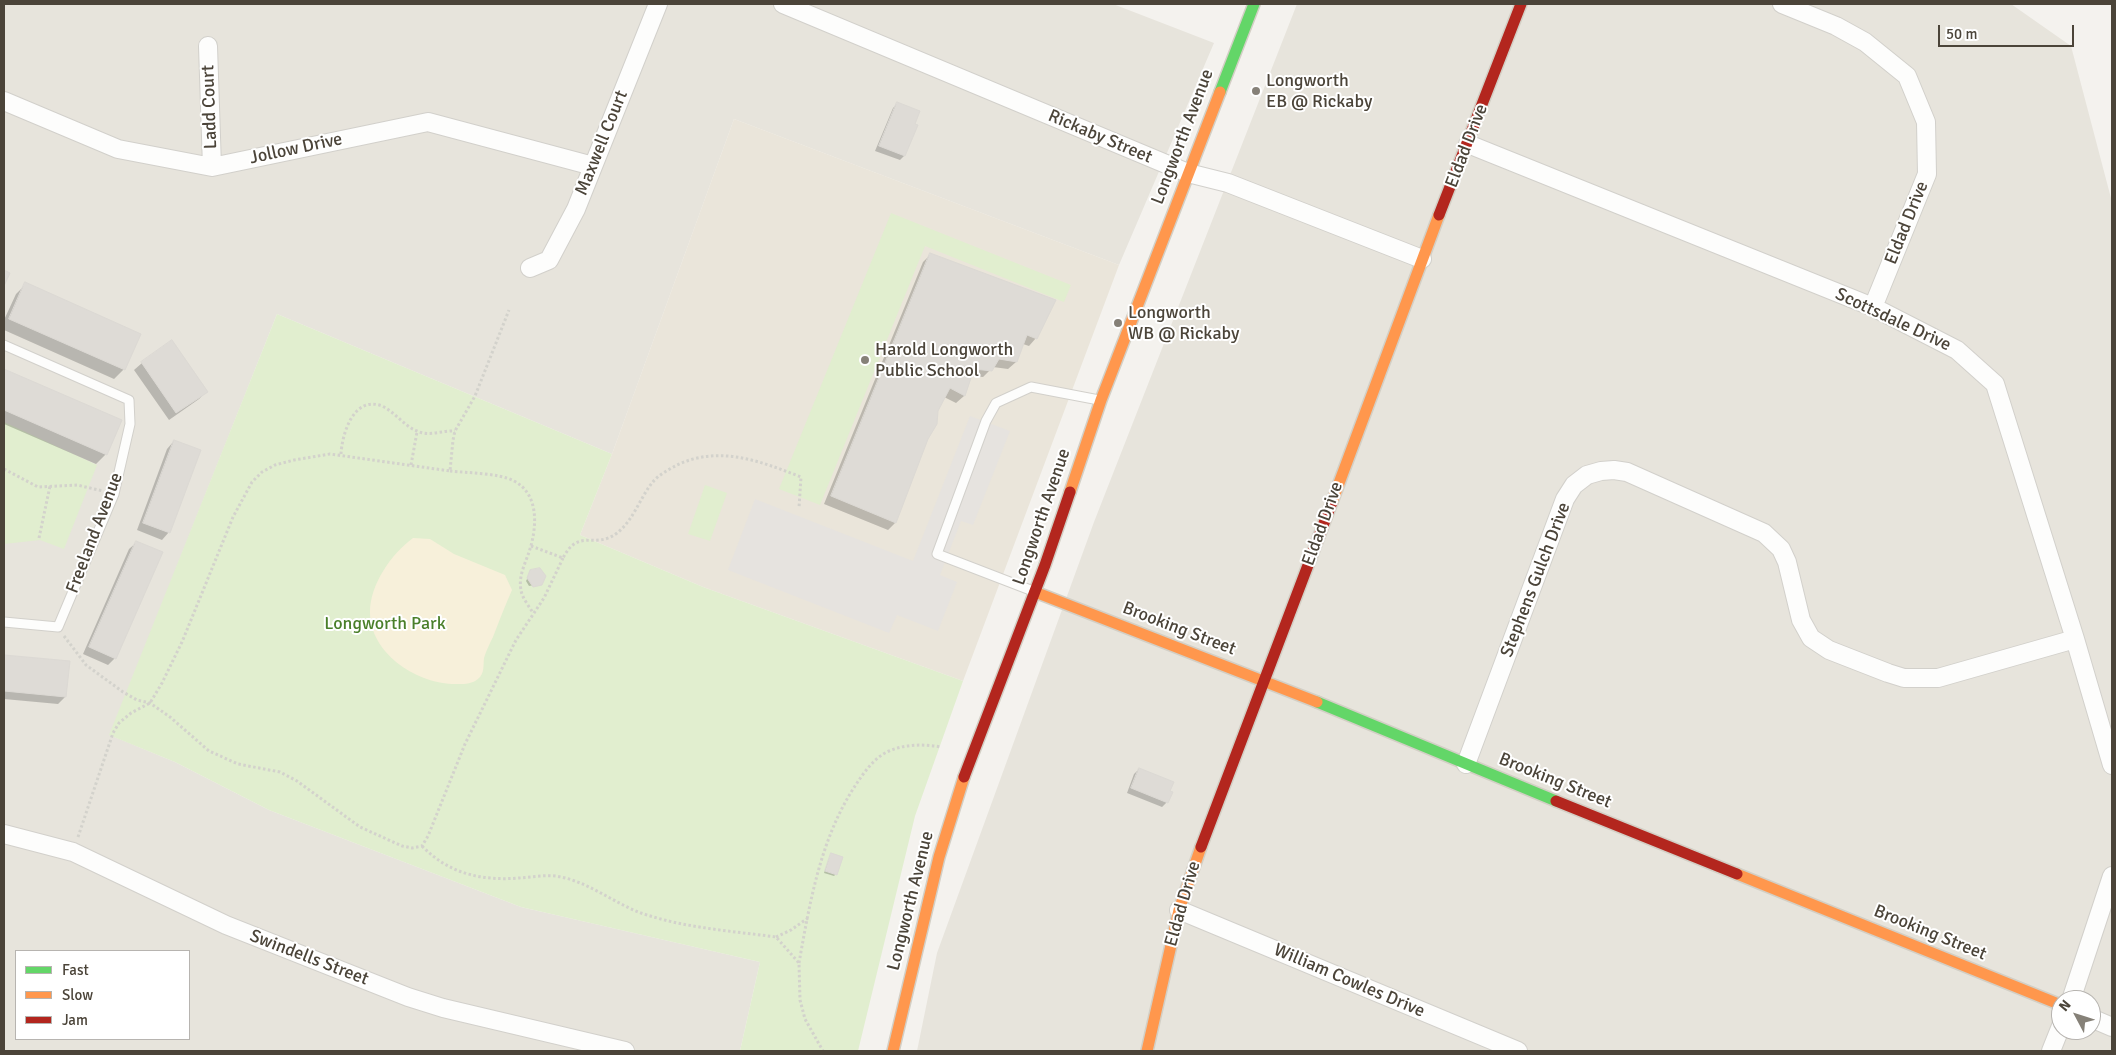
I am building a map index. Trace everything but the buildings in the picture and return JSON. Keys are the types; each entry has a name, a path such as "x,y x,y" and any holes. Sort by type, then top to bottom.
{"street":[{"name":"Maxwell Court","path":"530,268 549,260 576,209 658,4"},
{"name":"Rickaby Street","path":"783,4 1188,173 1228,183 1422,259"},
{"name":"Longworth Avenue","path":"892,1051 920,930 944,839 971,756 1035,592 1101,400 1254,4"},
{"name":"Eldad Drive","path":"1147,1051 1179,910 1195,862 1422,259 1521,4"},
{"name":"Eldad Drive","path":"1782,4 1836,26 1865,42 1907,76 1926,122 1927,174 1873,307"},
{"name":"Ladd Court","path":"208,46 212,167"},
{"name":"Jollow Drive","path":"4,101 118,150 212,167 428,122 593,166"},
{"name":"Scottsdale Drive","path":"1468,144 1873,307 1957,350 1995,384 2076,639 2112,765"},
{"name":"Stephens Gulch Drive","path":"1466,764 1565,499 1574,485 1580,480 1587,475 1601,471 1627,472 1764,533 1781,549 1787,562 1801,620 1811,638 1829,650 1888,673 1904,678 1938,678 2076,639"},
{"name":"Brooking Street","path":"1035,592 1265,680 1466,764 2051,1001"},
{"name":"Swindells Street","path":"4,834 73,852 226,925 408,997 443,1008 625,1051"},
{"path":"2074,990 2112,876"},
{"name":"William Cowles Drive","path":"1179,910 1518,1051"}],"lane":[{"name":"Freeland Avenue","path":"4,346 129,400 130,424 114,494 58,627"},
{"path":"1035,592 938,554 986,421 996,402 1031,388 1101,400"},
{"path":"4,622 58,627"}],"path":[{"path":"450,471 452,440 455,431 474,396 509,310"},
{"path":"341,454 343,435 347,425 358,411 365,407 380,406 417,432 455,431"},
{"path":"412,465 417,432"},
{"path":"73,852 113,733 119,723 131,713 150,703 182,642 233,517 252,482 262,472 275,465 294,460 341,454 505,478 523,487 530,495 534,506 531,546 520,578 521,591 533,613"},
{"path":"58,627 86,665 130,696 150,703 170,717 209,751 226,760 280,772 297,781 360,827 402,846 412,848 422,846 428,836 465,744 516,640 544,598 562,558 575,542 608,539 618,532 652,482 666,471 684,462 708,455 728,455 760,462 801,477 799,508"},
{"path":"4,469 38,487 77,485 114,494"},
{"path":"39,538 50,486"},
{"path":"531,546 562,558"},
{"path":"823,1051 805,1019 800,1000 799,964 825,844 840,809 862,774 876,760 888,751 916,745 941,747"},
{"path":"422,846 449,868 483,878 497,880 561,877 589,888 625,907 660,919 701,927 776,937 791,930 809,917"},
{"path":"776,937 799,964"}],"shaded area":[{"path":"4,4 1113,4 1214,43 1119,265 734,119 612,454 277,314 110,735 175,762 269,810 521,907 760,962 740,1051 4,1051"},
{"path":"1297,4 2011,4 2071,46 2112,202 2112,1051 917,1051 937,953 1094,522"},
{"name":"Harold Longworth Public School","path":"734,119 1119,265 963,681 703,587 580,535 612,454"},
{"path":"970,416 1010,431 973,525 961,521 940,575 957,582 938,631 897,615 889,633 728,570 755,499 913,561"}],"green space":[{"path":"891,213 1071,285 1064,302 925,246 820,505 779,489"},
{"name":"Longworth Park","path":"277,314 612,454 580,535 703,587 963,681 915,816 858,1051 740,1051 760,962 521,907 269,810 175,762 109,735"},
{"path":"4,422 97,465 64,549 40,540 4,544"},
{"path":"705,485 727,493 710,541 688,534"}],"sand":[{"path":"413,538 430,539 454,554 505,575 512,590 485,655 482,674 472,682 452,684 438,682 410,671 397,663 386,652 372,627 371,602 378,581 390,561"}],"traffic: fast":[{"path":"1220,92 1254,4"},
{"path":"1317,702 1556,801"}],"traffic: slow":[{"path":"1070,492 1101,400 1220,92"},
{"path":"1332,502 1439,215"},
{"path":"1035,592 1317,702"},
{"path":"893,1051 939,857 964,777"},
{"path":"1147,1051 1179,910 1201,847"},
{"path":"1737,874 2051,1001"}],"traffic: jam":[{"path":"1439,215 1521,4"},
{"path":"964,777 1045,565 1070,492"},
{"path":"1201,847 1332,502"},
{"path":"1556,801 1737,874"}],"place":[{"name":"Longworth EB @ Rickaby","path":"1256,91"},
{"name":"Longworth WB @ Rickaby","path":"1118,323"},
{"name":"Harold Longworth Public School","path":"865,360"}]}
